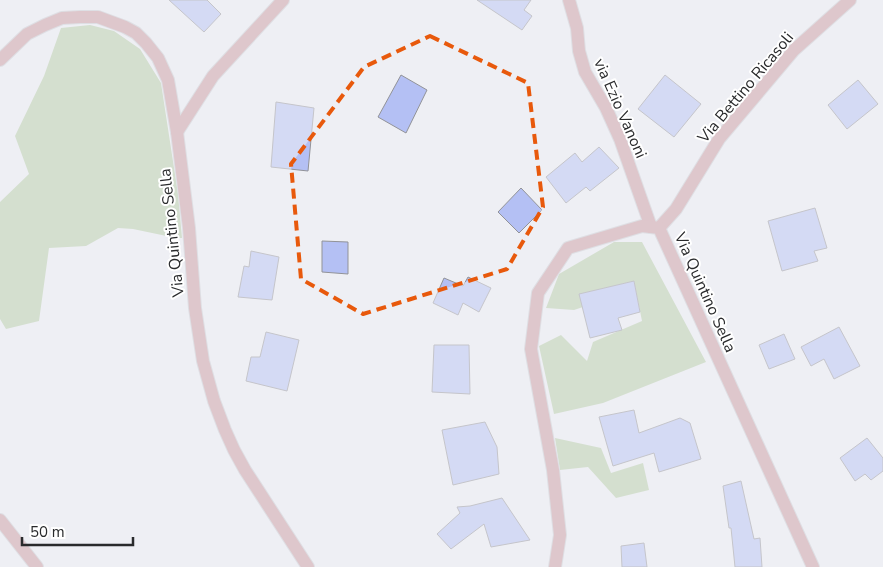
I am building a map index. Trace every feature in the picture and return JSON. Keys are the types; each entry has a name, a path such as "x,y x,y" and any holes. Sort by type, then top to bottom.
{"street":[{"path":"177,132 212,76 283,0"},
{"name":"via Ezio Vanoni","path":"569,0 577,28 579,51 585,72 606,108 655,228"},
{"name":"Via Bettino Ricasoli","path":"655,228 676,209 719,139 794,50 850,0"},
{"name":"Via Quintino Sella","path":"0,60 27,34 62,18 80,17 98,18 136,33 158,58 168,80 177,132 189,228 195,308 202,361 225,430 244,470 308,567"},
{"name":"Via Quintino Sella","path":"555,567 560,535 553,470 531,349 538,293 568,248 642,226 655,228 813,567"},
{"path":"0,520 37,567"}],"highlighted area":[{"path":"430,36 528,83 543,207 507,269 363,314 301,279 291,164 364,67"}],"green space":[{"path":"90,25 114,31 140,49 161,83 178,194 182,238 118,228 86,246 49,248 39,321 6,329 0,319 0,202 29,174 15,136 44,76 61,28"},
{"path":"614,242 642,242 706,362 603,403 554,414 539,346 561,335 587,361 593,342 642,321 634,281 580,294 583,307 574,310 546,308 559,274"},
{"path":"555,438 601,448 611,473 643,463 649,490 616,498 588,467 560,470"}],"building":[{"path":"169,0 207,0 221,14 204,32"},
{"path":"477,0 531,0 524,10 532,16 522,30"},
{"path":"401,75 427,90 406,133 378,117"},
{"path":"665,75 701,104 674,137 638,109"},
{"path":"858,80 878,104 847,129 828,105"},
{"path":"276,102 314,108 308,171 271,167"},
{"path":"599,147 619,168 590,191 586,187 566,203 546,177 575,153 582,162"},
{"path":"521,188 542,210 519,233 498,212"},
{"path":"815,208 827,248 814,251 818,261 782,271 768,221"},
{"path":"322,241 348,242 348,274 322,272"},
{"path":"251,251 279,257 272,300 238,297 244,266 249,267"},
{"path":"468,277 491,288 479,312 463,303 458,315 433,303 444,278 463,286"},
{"path":"634,281 640,312 618,318 622,330 590,338 579,294"},
{"path":"839,327 860,366 834,379 824,359 811,366 801,347"},
{"path":"266,332 299,340 287,391 246,381 251,357 260,357"},
{"path":"784,334 795,359 769,369 759,345"},
{"path":"434,345 469,345 470,394 432,392"},
{"path":"634,410 639,433 680,418 690,423 701,459 659,472 654,453 613,466 599,417"},
{"path":"485,422 497,447 499,474 453,485 442,430"},
{"path":"867,438 883,458 883,471 871,480 865,474 855,481 840,458"},
{"path":"741,481 754,539 760,538 762,567 735,567 731,528 729,528 723,486"},
{"path":"502,498 530,540 491,547 484,524 451,549 437,534 460,513 457,507 470,506"},
{"path":"644,543 647,567 622,567 621,546"}]}
